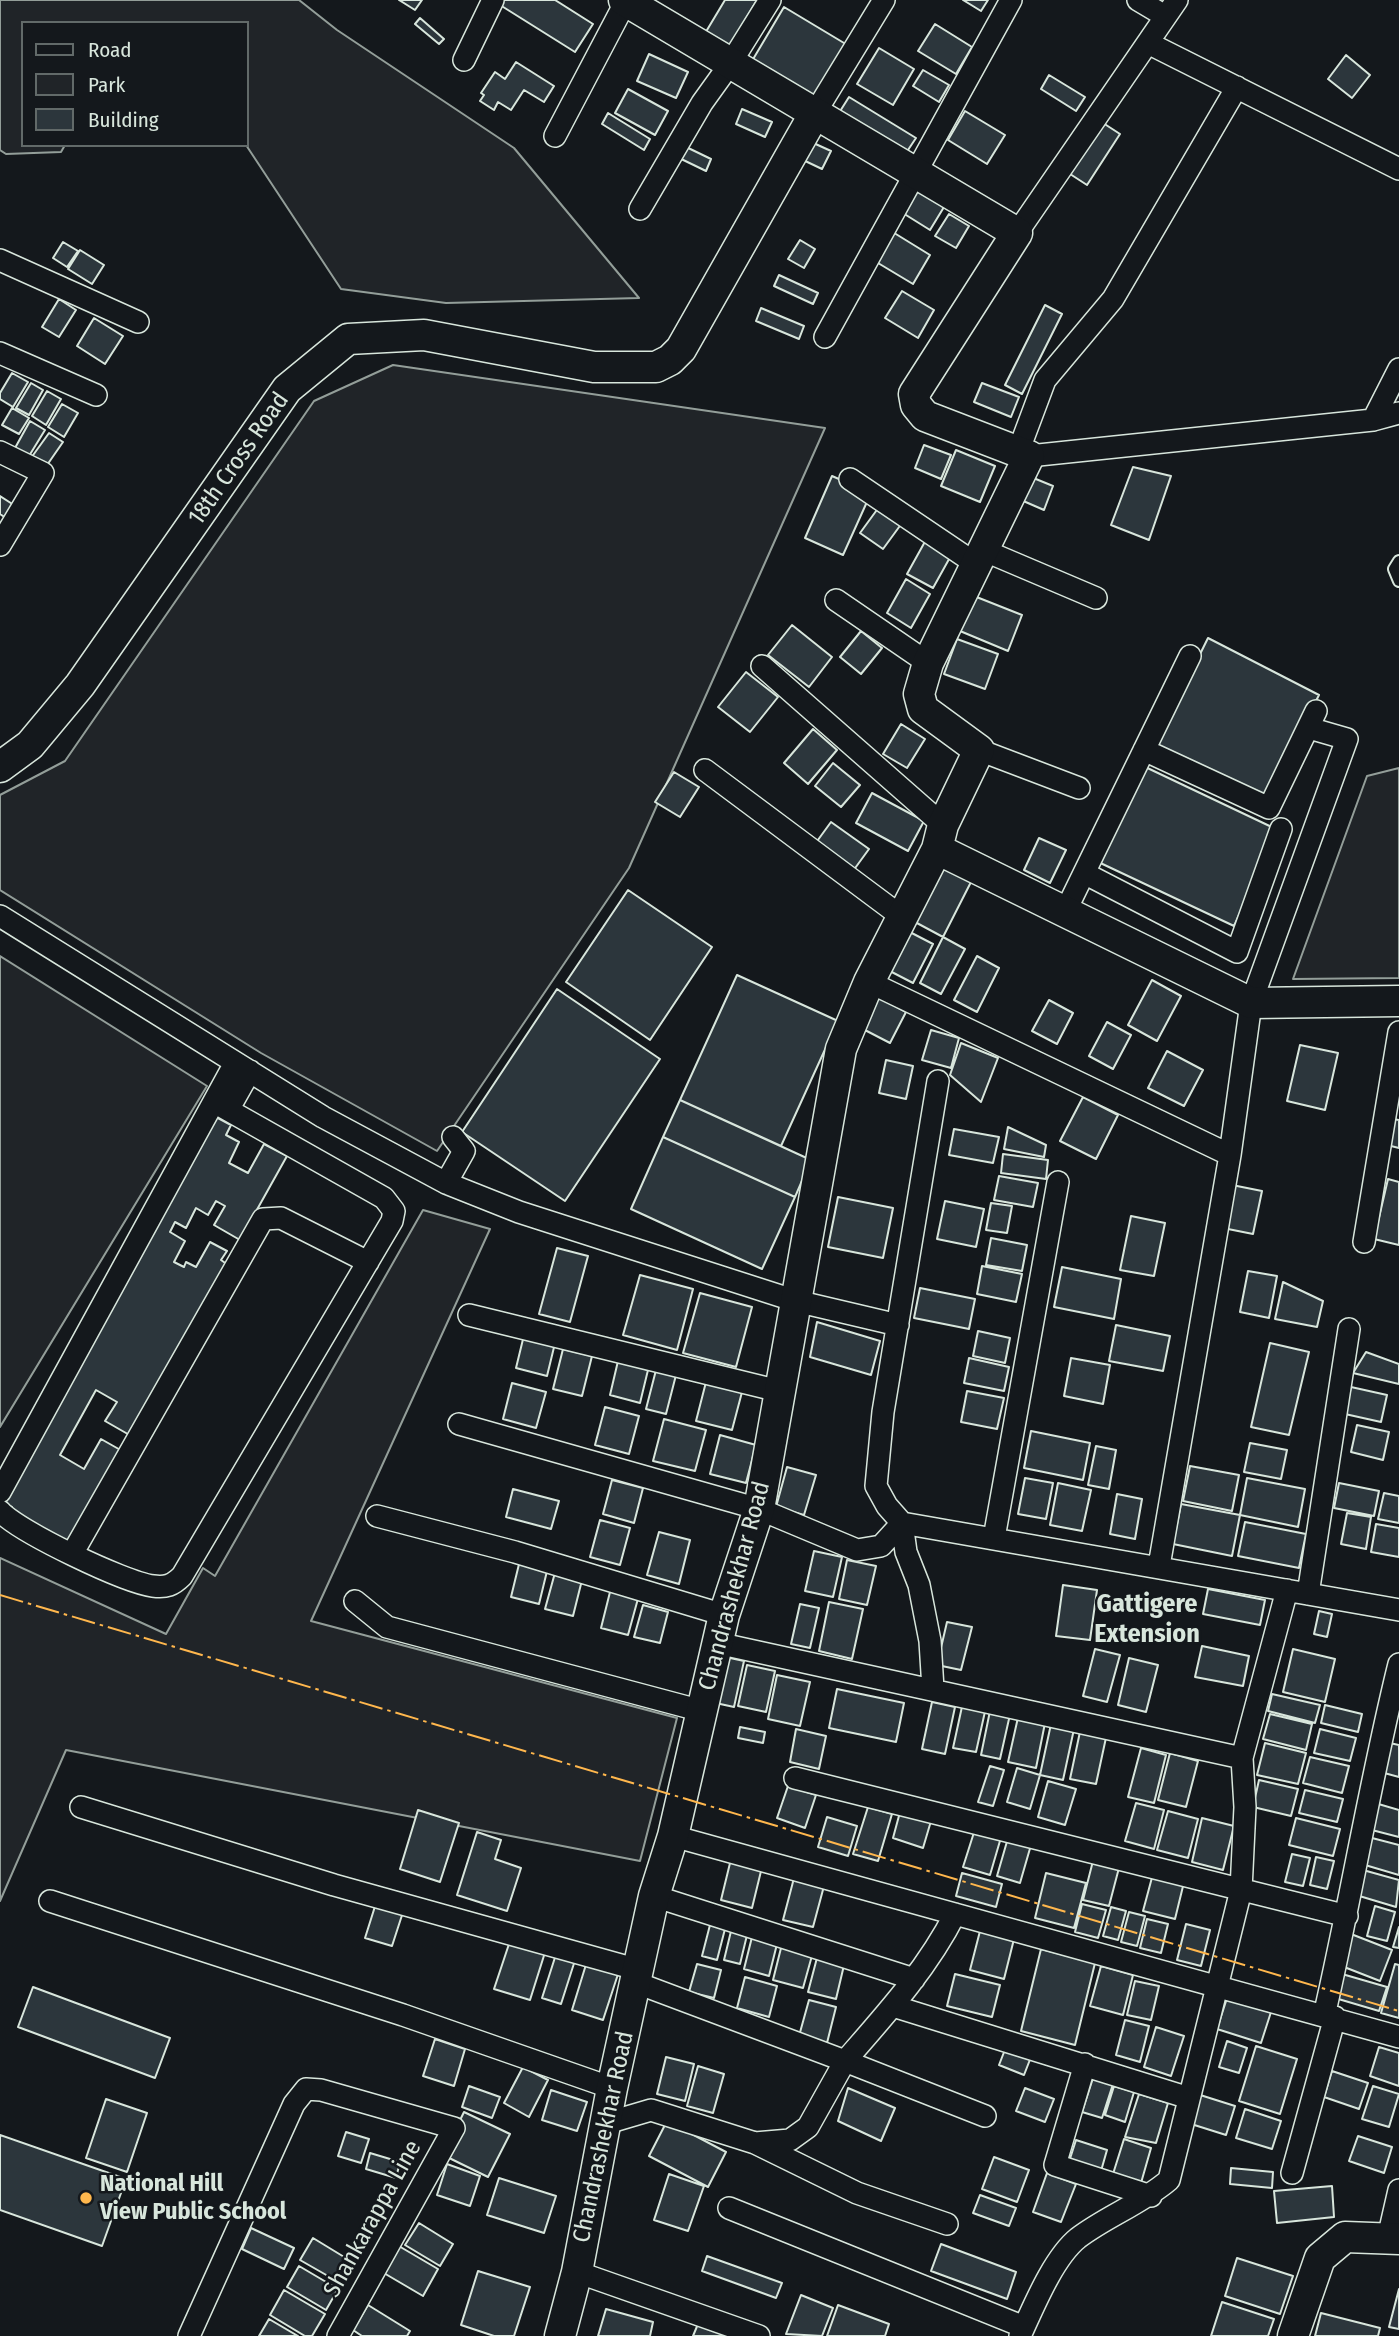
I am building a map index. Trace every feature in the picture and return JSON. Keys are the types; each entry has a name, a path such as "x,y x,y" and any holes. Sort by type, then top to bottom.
{"street":[{"path":"464,61 493,0"},
{"path":"640,209 679,139 730,65 770,0"},
{"path":"815,113 884,0"},
{"path":"825,337 1011,0"},
{"path":"1138,0 1171,8 1017,233 914,394 916,405 925,416 1024,454 1373,420 1399,414"},
{"path":"555,136 625,1 1017,233"},
{"path":"1147,43 1399,169"},
{"path":"1079,788 979,750 923,709 919,694 928,663 979,557 1024,454 1045,380 1113,299 1237,87"},
{"name":"18th Cross Road","path":"0,766 30,745 80,685 287,389 348,339 424,335 594,367 656,367 670,360 681,349 815,113"},
{"path":"0,260 138,322"},
{"path":"0,353 96,396"},
{"path":"1373,420 1399,369"},
{"path":"0,453 43,473 1,541"},
{"path":"850,479 979,557 1096,598"},
{"path":"836,600 928,663"},
{"path":"1065,912 1190,656"},
{"path":"762,666 940,837 1065,912 1251,1003 1399,1001"},
{"path":"1144,750 1269,808 1312,719 1347,739 1251,1003 1230,1155 1159,1566"},
{"name":"Chandrashekhar Road","path":"560,2336 577,2272 612,2088 654,1896 673,1836 721,1629 759,1509 796,1301 836,1046 902,917 979,750"},
{"path":"705,770 902,917"},
{"path":"1084,873 1233,952 1241,944 1281,829"},
{"path":"1267,870 1296,880"},
{"path":"0,916 323,1117 446,1184 523,1205 796,1301 898,1325"},
{"path":"1178,967 1193,931"},
{"path":"1241,944 1268,954"},
{"path":"869,982 1230,1155"},
{"path":"1364,1242 1399,1031"},
{"path":"0,1492 242,1067"},
{"path":"933,1689 930,1641 919,1585 906,1552 902,1523 887,1506 876,1486 883,1412 938,1081"},
{"path":"0,1511 72,1554 154,1587 172,1586 182,1576 392,1221 391,1205 221,1106"},
{"path":"446,1184 464,1151 453,1137"},
{"path":"994,1538 1058,1182"},
{"path":"72,1554 263,1219 281,1218 368,1262"},
{"path":"469,1315 779,1391"},
{"path":"729,2208 1022,2331 1046,2282 1075,2241 1103,2221 1151,2196 1169,2180 1241,1889 1245,1807 1242,1758 1297,1592 1349,1329"},
{"path":"459,1424 759,1509 857,1550 881,1546 902,1523"},
{"path":"377,1516 515,1552 721,1629 933,1689 1242,1758"},
{"path":"902,1523 1399,1610"},
{"path":"355,1601 387,1627 702,1711"},
{"path":"1292,2173 1329,2016 1374,1763 1399,1664"},
{"path":"795,1778 1348,1916"},
{"path":"81,1807 638,1977 985,2116"},
{"path":"673,1836 1399,2037"},
{"path":"654,1896 914,1979"},
{"path":"50,1901 390,2011 612,2088"},
{"path":"755,2143 790,2140 808,2127 845,2061 914,1979 943,1938 955,1914"},
{"path":"893,2006 1189,2098"},
{"path":"1084,2064 1055,2165 1151,2196"},
{"name":"Shankarappa Line","path":"189,2336 295,2104 306,2089 321,2090 454,2128 338,2336"},
{"path":"607,2123 651,2110 755,2143 857,2193 947,2224"},
{"path":"1293,2336 1320,2258 1345,2237 1393,2238 1399,2190"},
{"path":"577,2272 759,2336"}],"lane":[{"path":"1399,561 1394,569 1399,581"}],"green space":[{"path":"0,0 299,0 337,30 514,148 639,298 446,303 341,289 247,147 248,21 21,21 21,147 64,147 61,152 6,154 0,150"},
{"path":"393,365 825,428 629,868 437,1151 261,1053 0,890 0,795 65,761 314,401"},
{"path":"1399,768 1399,978 1293,979 1367,776"},
{"path":"0,956 207,1086 0,1427"},
{"path":"423,1210 490,1229 311,1621 677,1718 640,1861 66,1750 0,1901 0,1558 166,1634 203,1568 215,1576"}],"building":[{"path":"399,0 422,0 415,10"},
{"path":"503,0 555,0 593,24 575,52 500,5"},
{"path":"725,0 757,0 728,49 704,35"},
{"path":"963,0 988,0 981,11"},
{"path":"784,7 849,46 814,105 749,66"},
{"path":"420,18 444,39 439,44 415,24"},
{"path":"935,24 972,47 956,74 918,51"},
{"path":"879,48 914,69 893,105 857,84"},
{"path":"649,54 688,72 676,98 637,81"},
{"path":"1346,55 1370,75 1352,98 1328,79"},
{"path":"516,62 554,86 544,102 524,90 511,110 498,102 494,110 480,101 484,95 481,93 495,72 505,79"},
{"path":"923,70 949,85 939,102 913,86"},
{"path":"1049,75 1085,97 1076,111 1041,89"},
{"path":"628,89 668,111 655,135 615,113"},
{"path":"849,97 916,138 904,156 837,116"},
{"path":"742,109 772,122 765,137 736,124"},
{"path":"965,111 1005,135 987,164 948,140"},
{"path":"608,113 650,139 644,150 602,124"},
{"path":"1100,121 1120,134 1087,185 1067,172"},
{"path":"809,141 831,151 822,169 801,159"},
{"path":"680,144 711,159 706,171 675,156"},
{"path":"912,187 944,207 930,230 898,210"},
{"path":"949,214 969,226 956,248 935,236"},
{"path":"891,231 930,255 913,284 873,260"},
{"path":"800,240 815,249 804,268 788,259"},
{"path":"63,242 78,251 67,267 53,258"},
{"path":"80,250 104,265 92,284 68,269"},
{"path":"779,275 818,293 813,304 774,286"},
{"path":"902,291 934,310 918,338 885,318"},
{"path":"59,299 76,310 59,337 42,327"},
{"path":"1045,305 1062,314 1022,394 1005,385"},
{"path":"761,308 804,326 799,339 756,321"},
{"path":"94,318 123,336 105,364 77,346"},
{"path":"12,373 28,382 13,407 0,399 0,393"},
{"path":"31,383 43,390 29,415 16,408"},
{"path":"982,383 1019,397 1011,417 974,402"},
{"path":"47,391 61,399 46,425 32,416"},
{"path":"62,404 78,413 64,437 48,427"},
{"path":"12,408 29,418 19,434 2,425"},
{"path":"30,421 45,430 29,456 15,448"},
{"path":"49,433 63,442 45,468 31,458"},
{"path":"924,445 951,455 941,479 915,468"},
{"path":"956,450 995,466 980,502 941,486"},
{"path":"1133,467 1171,476 1149,540 1111,525"},
{"path":"832,476 871,493 843,555 805,538"},
{"path":"1031,477 1053,486 1044,510 1021,500"},
{"path":"0,496 17,507 9,520 0,514"},
{"path":"879,507 902,523 883,549 860,533"},
{"path":"927,538 953,552 933,588 907,574"},
{"path":"906,579 930,594 911,628 887,613"},
{"path":"974,596 1022,615 1008,651 960,631"},
{"path":"792,625 832,657 809,687 768,655"},
{"path":"861,631 882,648 861,674 840,657"},
{"path":"1208,638 1319,695 1265,802 1155,745"},
{"path":"957,639 998,654 985,689 944,674"},
{"path":"746,672 778,697 750,732 718,707"},
{"path":"901,724 925,739 907,768 883,754"},
{"path":"813,729 837,750 808,784 784,763"},
{"path":"833,763 860,785 841,807 815,786"},
{"path":"1139,764 1278,830 1234,926 1094,860"},
{"path":"674,772 699,787 680,817 655,802"},
{"path":"872,793 924,821 908,851 856,823"},
{"path":"831,822 869,849 853,871 815,844"},
{"path":"1039,838 1066,850 1050,883 1024,870"},
{"path":"944,868 971,882 943,937 915,922"},
{"path":"628,890 712,947 650,1040 566,982"},
{"path":"904,929 933,944 913,983 884,968"},
{"path":"943,937 965,949 941,994 920,983"},
{"path":"977,956 999,968 977,1012 954,1000"},
{"path":"737,975 838,1021 781,1146 680,1100"},
{"path":"1152,980 1181,996 1157,1041 1128,1025"},
{"path":"557,989 660,1059 565,1201 462,1132"},
{"path":"877,996 906,1012 890,1043 861,1028"},
{"path":"1049,1000 1073,1013 1057,1044 1032,1031"},
{"path":"1107,1022 1131,1035 1113,1069 1089,1056"},
{"path":"931,1030 959,1038 951,1068 922,1060"},
{"path":"961,1043 998,1058 981,1102 950,1075"},
{"path":"1300,1045 1338,1053 1325,1110 1287,1101"},
{"path":"1167,1051 1203,1070 1184,1106 1148,1088"},
{"path":"886,1060 913,1066 906,1099 879,1093"},
{"path":"1083,1097 1118,1115 1096,1159 1060,1141"},
{"path":"680,1100 811,1160 795,1197 663,1137"},
{"path":"216,1117 231,1125 226,1135 239,1142 229,1163 248,1173 264,1144 287,1156 240,1240 214,1225 225,1206 216,1201 208,1215 196,1208 186,1228 175,1222 170,1232 185,1241 174,1262 184,1267 186,1262 196,1267 210,1242 227,1251 221,1260 228,1265 133,1437 105,1421 117,1402 96,1390 60,1455 84,1469 101,1439 124,1452 71,1549 8,1515 12,1507 3,1502"},
{"path":"1393,1119 1399,1120 1399,1148 1387,1145"},
{"path":"1008,1127 1046,1145 1044,1157 1004,1149"},
{"path":"954,1129 999,1137 993,1163 949,1155"},
{"path":"663,1137 795,1197 762,1269 631,1209"},
{"path":"1003,1154 1048,1160 1046,1179 1001,1173"},
{"path":"999,1176 1038,1183 1033,1207 994,1200"},
{"path":"1388,1179 1399,1182 1399,1245 1374,1239"},
{"path":"1232,1185 1262,1191 1253,1234 1223,1228"},
{"path":"838,1197 893,1208 883,1258 828,1247"},
{"path":"945,1201 984,1209 976,1247 937,1239"},
{"path":"991,1203 1012,1206 1007,1233 986,1230"},
{"path":"1131,1216 1165,1223 1154,1276 1120,1270"},
{"path":"991,1238 1027,1245 1022,1271 986,1265"},
{"path":"557,1248 588,1256 570,1322 539,1314"},
{"path":"982,1266 1022,1274 1016,1302 977,1294"},
{"path":"1062,1267 1121,1279 1114,1319 1054,1307"},
{"path":"1248,1271 1277,1276 1269,1318 1240,1312"},
{"path":"640,1275 693,1289 677,1350 623,1335"},
{"path":"1283,1282 1323,1301 1317,1327 1275,1319"},
{"path":"920,1288 975,1299 969,1329 914,1318"},
{"path":"700,1293 752,1307 736,1367 683,1353"},
{"path":"817,1322 880,1341 871,1375 810,1357"},
{"path":"1116,1325 1170,1336 1163,1371 1109,1361"},
{"path":"525,1331 556,1339 547,1376 516,1368"},
{"path":"978,1331 1010,1338 1005,1363 973,1356"},
{"path":"1270,1343 1309,1352 1289,1435 1251,1427"},
{"path":"563,1349 592,1356 582,1396 553,1389"},
{"path":"1366,1352 1399,1364 1399,1384 1353,1373"},
{"path":"969,1358 1009,1367 1004,1391 964,1383"},
{"path":"1071,1358 1110,1365 1103,1404 1064,1396"},
{"path":"618,1361 648,1370 640,1403 610,1395"},
{"path":"656,1370 676,1375 666,1414 646,1409"},
{"path":"706,1382 742,1392 732,1430 696,1421"},
{"path":"512,1383 546,1392 536,1428 503,1419"},
{"path":"1351,1387 1387,1395 1381,1422 1345,1414"},
{"path":"967,1391 1004,1398 997,1429 961,1422"},
{"path":"605,1407 639,1416 629,1454 595,1445"},
{"path":"664,1419 706,1430 695,1471 653,1461"},
{"path":"1357,1425 1389,1432 1383,1460 1351,1452"},
{"path":"1031,1431 1090,1443 1083,1480 1024,1468"},
{"path":"720,1435 756,1445 746,1483 710,1474"},
{"path":"1250,1443 1287,1450 1281,1479 1244,1472"},
{"path":"1096,1446 1116,1450 1109,1489 1088,1485"},
{"path":"1190,1466 1239,1475 1232,1511 1183,1501"},
{"path":"787,1467 816,1475 804,1515 776,1507"},
{"path":"1025,1478 1053,1483 1046,1519 1018,1514"},
{"path":"1247,1478 1305,1489 1298,1527 1240,1515"},
{"path":"612,1480 643,1488 634,1523 603,1514"},
{"path":"1058,1483 1091,1490 1082,1531 1050,1525"},
{"path":"1339,1483 1379,1491 1374,1516 1334,1508"},
{"path":"513,1489 559,1501 551,1529 506,1517"},
{"path":"1384,1493 1399,1496 1399,1523 1378,1519"},
{"path":"1117,1494 1142,1499 1135,1539 1110,1534"},
{"path":"1181,1504 1240,1515 1232,1556 1173,1544"},
{"path":"1347,1513 1371,1517 1366,1549 1341,1544"},
{"path":"600,1520 630,1528 620,1565 590,1557"},
{"path":"1245,1522 1306,1534 1299,1568 1238,1556"},
{"path":"1376,1524 1399,1528 1399,1557 1371,1552"},
{"path":"659,1532 690,1540 679,1584 647,1575"},
{"path":"814,1551 842,1557 833,1597 805,1591"},
{"path":"520,1560 548,1567 539,1604 511,1597"},
{"path":"847,1560 876,1566 867,1605 839,1599"},
{"path":"556,1569 583,1576 573,1616 545,1609"},
{"path":"1063,1585 1097,1590 1090,1640 1056,1636"},
{"path":"611,1588 639,1595 628,1635 601,1628"},
{"path":"1208,1589 1265,1600 1260,1625 1203,1614"},
{"path":"829,1602 863,1609 852,1659 819,1651"},
{"path":"800,1604 819,1608 810,1648 791,1644"},
{"path":"643,1605 668,1612 660,1643 634,1637"},
{"path":"1319,1611 1332,1614 1327,1637 1314,1634"},
{"path":"947,1622 972,1627 961,1670 937,1665"},
{"path":"1202,1646 1249,1656 1243,1686 1195,1677"},
{"path":"1095,1649 1120,1655 1107,1702 1083,1696"},
{"path":"1293,1649 1335,1659 1325,1702 1283,1692"},
{"path":"721,1656 744,1661 734,1707 711,1702"},
{"path":"1129,1658 1158,1665 1146,1712 1118,1705"},
{"path":"747,1665 775,1671 766,1712 738,1706"},
{"path":"777,1675 810,1682 800,1726 768,1719"},
{"path":"837,1689 904,1703 896,1742 829,1728"},
{"path":"1272,1694 1320,1705 1315,1723 1268,1711"},
{"path":"932,1702 955,1707 945,1754 922,1749"},
{"path":"963,1702 986,1707 976,1752 953,1748"},
{"path":"1325,1705 1362,1714 1358,1732 1321,1723"},
{"path":"991,1706 1011,1710 1000,1759 981,1755"},
{"path":"1019,1713 1046,1718 1036,1768 1008,1762"},
{"path":"1270,1714 1312,1724 1306,1750 1263,1739"},
{"path":"1051,1724 1074,1729 1063,1780 1040,1775"},
{"path":"740,1727 765,1732 763,1743 738,1738"},
{"path":"1081,1727 1107,1733 1096,1784 1070,1779"},
{"path":"796,1729 826,1736 819,1769 790,1762"},
{"path":"1320,1729 1356,1738 1350,1761 1314,1753"},
{"path":"1385,1742 1399,1745 1399,1777 1377,1771"},
{"path":"1265,1743 1306,1753 1298,1784 1257,1775"},
{"path":"1141,1748 1166,1755 1154,1803 1128,1797"},
{"path":"1170,1753 1198,1761 1186,1807 1158,1800"},
{"path":"1310,1757 1349,1766 1342,1793 1303,1783"},
{"path":"990,1766 1004,1770 993,1806 978,1802"},
{"path":"1017,1768 1040,1775 1030,1809 1007,1802"},
{"path":"1259,1780 1298,1789 1291,1816 1253,1807"},
{"path":"1048,1781 1076,1789 1065,1825 1038,1817"},
{"path":"788,1786 816,1795 805,1828 777,1818"},
{"path":"1305,1790 1343,1799 1337,1822 1299,1813"},
{"path":"1136,1803 1164,1810 1154,1849 1125,1841"},
{"path":"1375,1803 1399,1810 1399,1837 1368,1829"},
{"path":"868,1807 892,1814 878,1861 853,1854"},
{"path":"418,1810 459,1823 440,1882 400,1869"},
{"path":"1168,1811 1198,1819 1188,1858 1157,1850"},
{"path":"900,1812 931,1821 923,1848 893,1838"},
{"path":"827,1817 857,1826 848,1856 818,1847"},
{"path":"1202,1818 1234,1826 1223,1870 1192,1862"},
{"path":"1296,1818 1340,1829 1333,1856 1289,1845"},
{"path":"976,1826 1002,1834 990,1875 963,1867"},
{"path":"477,1832 501,1840 495,1859 521,1868 507,1911 457,1895"},
{"path":"1008,1838 1031,1845 1020,1883 997,1876"},
{"path":"1372,1838 1399,1845 1399,1875 1365,1865"},
{"path":"1292,1854 1310,1858 1303,1886 1285,1882"},
{"path":"1094,1857 1120,1864 1109,1906 1083,1900"},
{"path":"1316,1857 1334,1861 1327,1889 1310,1885"},
{"path":"731,1859 762,1867 752,1908 721,1900"},
{"path":"1154,1870 1185,1878 1175,1919 1143,1911"},
{"path":"1363,1870 1399,1880 1396,1907 1356,1895"},
{"path":"962,1873 1002,1884 996,1907 956,1896"},
{"path":"1046,1873 1086,1883 1074,1928 1035,1918"},
{"path":"794,1878 824,1886 813,1927 783,1920"},
{"path":"377,1900 404,1909 392,1946 365,1938"},
{"path":"1082,1904 1106,1910 1098,1938 1075,1932"},
{"path":"1375,1906 1395,1912 1387,1941 1367,1936"},
{"path":"1111,1907 1126,1911 1118,1940 1103,1936"},
{"path":"1129,1912 1145,1916 1137,1946 1121,1942"},
{"path":"1147,1919 1168,1924 1161,1953 1140,1948"},
{"path":"711,1921 726,1925 717,1960 702,1956"},
{"path":"1186,1924 1210,1930 1201,1966 1177,1960"},
{"path":"732,1927 748,1931 740,1964 724,1960"},
{"path":"1399,1927 1399,1948 1393,1947"},
{"path":"980,1931 1014,1939 1004,1979 970,1970"},
{"path":"1351,1934 1392,1950 1380,1981 1339,1965"},
{"path":"512,1935 547,1946 530,2000 494,1989"},
{"path":"752,1937 777,1944 769,1976 744,1969"},
{"path":"782,1944 813,1952 803,1988 773,1980"},
{"path":"558,1948 577,1954 561,2004 542,1998"},
{"path":"1041,1949 1095,1963 1075,2045 1021,2031"},
{"path":"818,1954 845,1961 836,1999 808,1992"},
{"path":"588,1958 620,1968 603,2020 572,2010"},
{"path":"697,1964 721,1970 714,1998 689,1992"},
{"path":"1395,1964 1399,1965 1399,2018 1381,2013"},
{"path":"1101,1966 1133,1975 1123,2015 1090,2006"},
{"path":"955,1974 1000,1985 992,2017 947,2006"},
{"path":"1342,1974 1387,1987 1379,2011 1335,1998"},
{"path":"745,1977 777,1986 769,2017 737,2008"},
{"path":"1135,1981 1159,1986 1151,2020 1127,2015"},
{"path":"33,1987 170,2038 155,2078 18,2027"},
{"path":"1227,1998 1271,2012 1261,2043 1217,2029"},
{"path":"809,2000 836,2007 827,2043 799,2036"},
{"path":"1125,2020 1149,2026 1140,2062 1116,2055"},
{"path":"1156,2027 1184,2036 1171,2076 1144,2067"},
{"path":"435,2039 465,2049 454,2086 423,2076"},
{"path":"1227,2041 1247,2048 1239,2073 1219,2067"},
{"path":"1256,2046 1297,2059 1280,2114 1239,2101"},
{"path":"1006,2047 1031,2057 1024,2075 999,2065"},
{"path":"1379,2047 1399,2053 1399,2086 1370,2076"},
{"path":"666,2057 694,2064 685,2101 657,2094"},
{"path":"698,2066 724,2074 713,2113 687,2106"},
{"path":"523,2067 548,2080 529,2117 504,2103"},
{"path":"1332,2071 1368,2083 1359,2109 1324,2097"},
{"path":"1093,2078 1113,2084 1102,2118 1082,2112"},
{"path":"469,2086 500,2097 492,2118 462,2107"},
{"path":"1114,2086 1134,2092 1125,2122 1105,2115"},
{"path":"1373,2086 1399,2094 1389,2127 1362,2119"},
{"path":"848,2088 895,2108 881,2141 838,2121"},
{"path":"1025,2088 1054,2099 1045,2122 1016,2111"},
{"path":"551,2090 587,2102 577,2131 542,2120"},
{"path":"1139,2094 1168,2103 1156,2143 1125,2137"},
{"path":"1197,2094 1235,2106 1226,2135 1188,2123"},
{"path":"106,2099 147,2113 127,2172 86,2158"},
{"path":"1245,2109 1281,2121 1272,2149 1236,2138"},
{"path":"464,2112 510,2134 488,2177 443,2155"},
{"path":"667,2121 726,2152 708,2187 649,2156"},
{"path":"346,2132 369,2139 361,2163 338,2156"},
{"path":"0,2135 126,2179 102,2246 0,2210"},
{"path":"1358,2136 1392,2147 1384,2173 1349,2161"},
{"path":"1124,2139 1151,2148 1141,2183 1113,2174"},
{"path":"1076,2140 1107,2150 1099,2178 1067,2168"},
{"path":"370,2153 400,2162 396,2178 366,2169"},
{"path":"994,2157 1029,2170 1017,2202 982,2189"},
{"path":"447,2164 480,2176 470,2206 437,2195"},
{"path":"1231,2168 1273,2172 1272,2188 1230,2184"},
{"path":"1047,2173 1076,2184 1061,2222 1033,2212"},
{"path":"669,2174 704,2186 688,2231 654,2220"},
{"path":"499,2178 556,2196 544,2233 487,2215"},
{"path":"1332,2186 1334,2217 1277,2223 1274,2191"},
{"path":"980,2195 1016,2208 1009,2226 973,2213"},
{"path":"419,2223 453,2244 440,2266 405,2245"},
{"path":"251,2228 294,2248 284,2269 242,2249"},
{"path":"313,2238 354,2263 342,2284 300,2260"},
{"path":"392,2242 438,2269 423,2296 377,2269"},
{"path":"941,2244 1016,2272 1007,2299 931,2271"},
{"path":"707,2256 782,2283 776,2298 702,2271"},
{"path":"1237,2258 1293,2276 1280,2314 1225,2296"},
{"path":"299,2266 338,2289 326,2310 287,2287"},
{"path":"478,2271 530,2287 514,2336 494,2336 461,2325"},
{"path":"1399,2289 1399,2329 1389,2327"},
{"path":"284,2290 325,2314 312,2336 305,2336 270,2315"},
{"path":"801,2295 833,2308 822,2336 786,2334"},
{"path":"1222,2302 1274,2319 1268,2336 1211,2336"},
{"path":"368,2305 410,2331 407,2336 362,2336 353,2330"},
{"path":"838,2305 889,2324 885,2336 827,2336"},
{"path":"606,2309 653,2322 650,2336 598,2336"},
{"path":"1321,2313 1380,2328 1378,2336 1315,2336"},
{"path":"269,2319 298,2336 259,2336"},
{"path":"698,2324 729,2336 693,2336"}],"power":[{"path":"0,1595 1399,2011"}],"place":[{"name":"National Hill View Public School","path":"86,2198"}],"district":[{"name":"Gattigere Extension","path":"1147,1620"}]}
